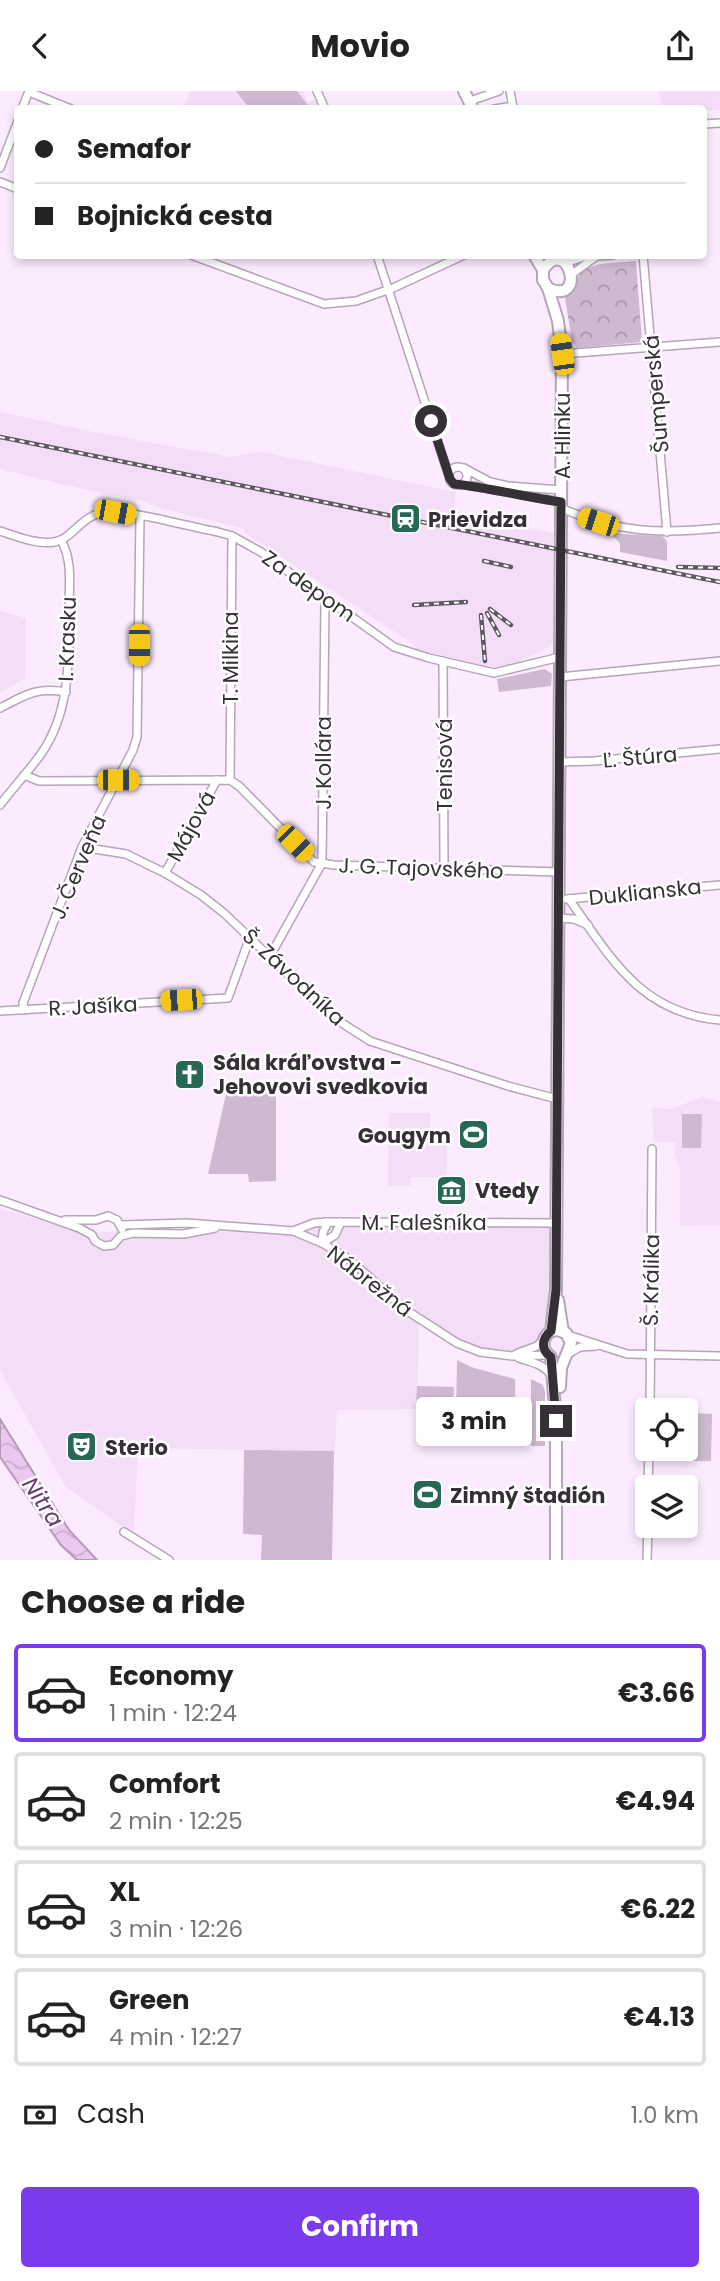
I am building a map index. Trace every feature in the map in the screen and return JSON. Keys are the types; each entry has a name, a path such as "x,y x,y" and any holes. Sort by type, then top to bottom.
{"street":[{"path":"30,91 61,105"},
{"path":"469,100 499,91"},
{"path":"0,168 14,131"},
{"path":"201,259 304,299 324,304 356,301 455,259"},
{"path":"378,259 449,476 454,484 561,500"},
{"path":"545,263 565,263 578,259"},
{"path":"548,288 560,291 569,285 572,274 594,259"},
{"name":"Šumperská","path":"643,259 667,533"},
{"name":"A. Hlinku","path":"545,263 542,280 548,288 558,321 562,354 559,872 564,899 558,918 557,1335"},
{"path":"565,263 572,274"},
{"name":"A. Hlinku","path":"558,321 561,313 560,291"},
{"path":"562,354 720,342"},
{"path":"444,461 490,482 561,500 588,519 630,530 667,533 720,528"},
{"path":"449,476 455,467"},
{"path":"461,484 467,477 464,468"},
{"name":"Za depom","path":"61,540 91,515 115,512 232,536 261,552 394,646 494,673 560,657"},
{"name":"J. Červeňa","path":"24,1010 23,1003 82,847 133,750 139,723 140,517"},
{"path":"0,531 46,542 61,540"},
{"name":"T. Milkina","path":"230,780 232,536"},
{"name":"I. Krasku","path":"0,805 42,753 51,736 66,692 69,667 69,562 61,540"},
{"name":"J. Kollára","path":"270,956 322,863 324,645 325,603 328,599"},
{"name":"Tenisová","path":"443,661 444,869"},
{"path":"560,677 720,661"},
{"path":"0,708 40,689 66,692"},
{"name":"Ľ. Štúra","path":"559,762 720,749"},
{"path":"24,775 38,781 230,780"},
{"name":"Májová","path":"165,873 217,780"},
{"name":"J. G. Tajovského","path":"230,780 314,862 559,872"},
{"name":"Š. Závodníka","path":"82,847 126,854 201,895 250,937 331,1016 370,1041 557,1099"},
{"name":"Duklianska","path":"564,899 720,885"},
{"path":"564,899 588,925 618,969 635,985 654,999 682,1012 720,1020"},
{"path":"558,918 574,919 588,925"},
{"name":"R. Jašíka","path":"0,1011 228,998 250,937"},
{"name":"Š. Králika","path":"650,1398 652,1149"},
{"name":"Nábrežná","path":"0,1200 92,1235 97,1243 106,1246 114,1244 121,1236 134,1233 184,1234 223,1227"},
{"name":"Nábrežná","path":"54,1220 96,1220 110,1216 121,1225 187,1223 293,1231 322,1243 349,1259 406,1310 457,1343 480,1352 512,1356 549,1356"},
{"path":"92,1235 92,1225 96,1220"},
{"path":"322,1243 328,1222"},
{"name":"M. Falešníka","path":"293,1231 314,1223 328,1222 556,1223"},
{"path":"322,1243 335,1235 341,1222"},
{"path":"121,1225 121,1236"},
{"path":"556,1421 561,1368 571,1346 557,1335"},
{"path":"556,1560 556,1421 549,1356 543,1347 557,1335"},
{"path":"512,1356 557,1335 627,1354 720,1356"},
{"path":"549,1356 566,1355 580,1347 597,1346"},
{"name":"Nábrežná","path":"512,1356 548,1370 553,1379"},
{"path":"124,1532 169,1560"},
{"path":"647,1560 648,1538"}],"shaded area":[{"path":"190,91 303,91 308,102 315,99 318,105 185,105"},
{"path":"658,91 720,91 720,110 707,111 707,105 663,105"},
{"path":"0,412 230,457 261,452 456,492 454,511 553,533 553,642 549,647 515,664 492,668 416,649 413,644 244,532 244,529 145,502 0,469"},
{"path":"0,611 26,618 25,678 0,693"},
{"path":"702,1097 720,1102 720,1226 682,1226 680,1167 675,1156 675,1142 654,1142 652,1108 671,1109"},
{"path":"389,1113 430,1113 430,1136 399,1136 399,1142 447,1143 447,1177 411,1177 410,1186 388,1186"},
{"path":"0,1209 89,1233 295,1232 318,1225 556,1224 556,1312 540,1340 521,1354 475,1349 419,1318 417,1409 337,1410 335,1451 138,1448 134,1535 65,1486 0,1370"}],"green space":[{"path":"236,91 297,91 308,105 247,105"},
{"path":"636,261 642,342 577,348 572,341 565,298 580,274 598,265"},
{"path":"606,530 623,534 663,536 667,542 667,561 620,552 620,543"},
{"path":"545,669 552,674 551,686 499,692 497,679"},
{"path":"228,1085 276,1086 276,1181 249,1182 248,1174 208,1174"},
{"path":"682,1114 702,1114 701,1148 682,1148"},
{"path":"457,1360 471,1367 515,1379 516,1444 475,1445 463,1413 456,1409"},
{"path":"531,1379 543,1385 545,1392 545,1446 531,1446"},
{"path":"417,1386 454,1387 453,1409 416,1408"},
{"path":"698,1413 712,1414 711,1461 698,1461"},
{"path":"244,1450 334,1451 332,1560 261,1560 262,1535 243,1534"}],"water":[{"name":"Nitra","path":"0,1419 69,1530 97,1560 77,1560 61,1545 0,1457"}],"railway":[{"path":"0,437 720,582"},
{"path":"484,561 511,567"},
{"path":"678,567 720,568"},
{"path":"414,605 466,602"},
{"path":"490,609 511,625"},
{"path":"487,613 499,635"},
{"path":"481,615 485,661"}],"place":[{"name":"Prievidza","path":"405,519"},
{"name":"Sála kráľovstva - Jehovovi svedkovia","path":"190,1074"},
{"name":"Gougym","path":"474,1135"},
{"name":"Vtedy","path":"452,1190"},
{"name":"Sterio","path":"82,1447"},
{"name":"Zimný štadión","path":"427,1495"}],"route":[{"path":"431,421 454,484 561,502 556,1290 551,1331 543,1343 545,1353 551,1357 556,1421"}]}
